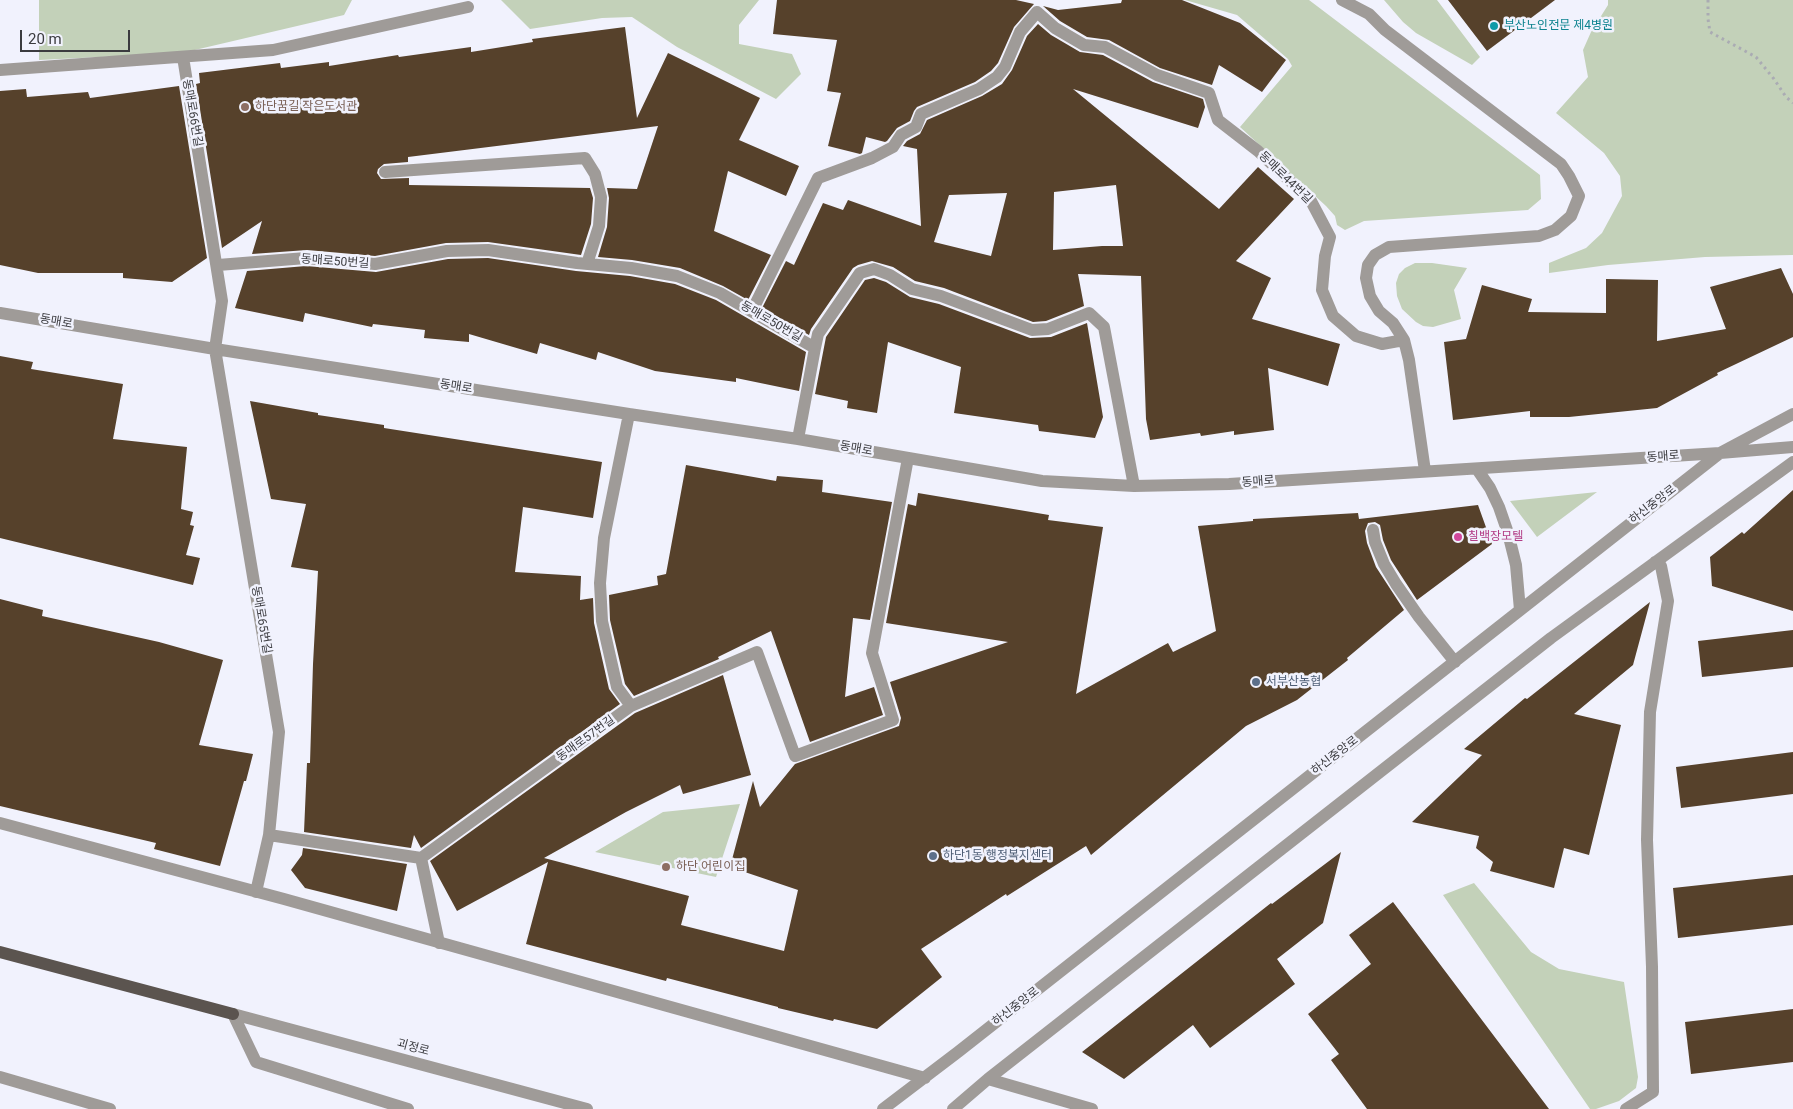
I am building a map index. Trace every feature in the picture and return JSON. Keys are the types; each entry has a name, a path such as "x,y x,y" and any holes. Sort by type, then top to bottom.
{"main road":[{"name":"괴정로","path":"0,952 233,1014"}],"street":[{"path":"1342,0 1369,14 1385,30 1561,164 1570,176 1579,196 1571,216 1555,230 1538,236 1389,247 1375,255 1368,266 1366,278 1370,296 1379,311 1393,323 1404,340 1409,360 1424,472"},
{"path":"1364,0 1369,14"},
{"path":"0,70 273,50 468,7"},
{"name":"동매로44번길","path":"752,310 818,178 886,151 892,147 901,135 916,127 921,114 979,89 997,77 1005,67 1020,32 1037,12 1055,28 1084,45 1105,47 1157,76 1210,93 1218,120 1258,151 1311,201 1330,237 1325,256 1322,290 1333,316 1356,336 1382,344 1404,340"},
{"name":"동매로66번길","path":"182,57 218,265 222,301 215,349"},
{"path":"385,172 584,158 596,174 601,197 598,226 587,264"},
{"name":"동매로50번길","path":"218,265 306,258 374,264 447,251 488,250 630,268 677,276 720,293 816,348 818,334 860,273 874,268 912,288 941,296 1032,330 1048,329 1089,313 1104,327 1134,486"},
{"name":"동매로","path":"0,313 215,349 798,439 1042,481 1134,486 1229,484 1793,447"},
{"path":"798,439 816,348"},
{"name":"동매로65번길","path":"215,349 280,732 269,835 256,892"},
{"path":"629,414 604,538 600,583 602,621 617,687 631,706"},
{"name":"하신중앙로","path":"883,1109 925,1078 1720,453 1793,414"},
{"name":"동매로57번길","path":"421,858 631,706 757,652 795,756 893,720 872,654 908,458"},
{"path":"953,1109 988,1079 1551,638 1793,462"},
{"path":"1477,469 1496,500 1508,533 1516,565 1520,610"},
{"path":"1373,530 1375,542 1384,564 1419,618 1454,662"},
{"path":"1626,1109 1653,1092 1652,967 1647,840 1650,722 1668,601 1661,566 1655,562"},
{"path":"0,823 256,892 925,1078"},
{"path":"269,835 421,858 439,943"},
{"path":"233,1014 256,1062 408,1109"},
{"name":"괴정로","path":"233,1014 587,1109"},
{"path":"0,1078 110,1109"},
{"path":"988,1079 1092,1109"}],"path":[{"path":"1708,0 1710,32 1756,57 1793,103"}],"green space":[{"path":"39,0 352,0 344,15 182,53 39,60"},
{"path":"501,0 759,0 739,25 739,44 792,54 801,74 776,99 677,47 632,17 602,18 530,29"},
{"path":"1185,0 1309,0 1540,175 1541,199 1528,210 1364,221 1345,230 1337,225 1335,216 1326,206 1240,127 1292,66 1288,59 1237,15"},
{"path":"1384,0 1437,0 1480,57 1472,65 1416,33 1403,22"},
{"path":"1608,0 1793,0 1793,255 1705,257 1608,265 1549,273 1549,263 1586,248 1602,233 1622,196 1620,176 1604,153 1556,113 1588,77 1583,50 1591,32 1608,5"},
{"path":"1415,263 1432,263 1467,268 1454,290 1461,319 1433,327 1423,326 1402,309 1397,296 1396,283 1399,274 1405,268"},
{"path":"1597,492 1537,537 1510,501"},
{"path":"740,804 716,877 595,852 663,812"},
{"path":"1474,883 1531,952 1559,969 1624,982 1638,1077 1636,1088 1619,1101 1596,1109 1590,1109 1443,895"}],"building":[{"path":"777,0 1016,0 1034,4 1014,27 998,63 991,71 975,82 917,107 910,121 897,128 887,141 866,137 862,153 860,154 828,146 841,93 827,91 837,40 773,34"},
{"path":"1122,0 1182,0 1240,23 1286,60 1262,92 1219,65 1212,85 1160,68 1109,40 1087,37 1060,21 1043,6 1058,10 1121,3"},
{"name":"부산노인전문 제4병원","path":"1448,0 1555,0 1487,51"},
{"path":"1038,24 1051,35 1080,52 1103,55 1153,82 1203,99 1205,107 1198,128 1073,89 1219,209 1258,167 1294,199 1236,261 1271,278 1252,319 1340,344 1328,386 1268,368 1274,430 1234,435 1234,431 1201,436 1200,433 1150,440 1146,419 1141,276 1078,274 1084,306 1046,321 1033,322 944,288 915,281 893,267 872,261 853,268 811,329 809,335 762,308 786,261 794,265 823,203 843,210 848,200 921,226 917,149 903,146 907,141 920,134 927,120 982,96 1002,84 1012,70 1027,36","holes":["1116,185 1123,246 1053,250 1054,192","1007,193 991,256 934,242 949,195"]},
{"path":"625,27 637,118 668,53 760,98 739,140 799,166 786,196 728,171 714,231 771,255 748,300 723,286 680,268 632,260 598,257 607,227 609,198 607,188 637,189 658,126 408,157 408,162 384,164 378,169 377,173 381,179 409,178 409,185 590,188 593,198 591,224 581,255 488,242 446,243 375,256 307,250 252,254 262,221 222,248 196,84 200,83 199,73 280,63 281,68 329,62 329,66 398,55 399,57 471,47 471,52 533,42 532,39"},
{"path":"179,86 207,258 172,282 123,278 123,273 38,273 0,265 0,91 26,89 27,97 88,92 90,98"},
{"path":"488,258 576,271 630,276 675,284 716,300 806,352 799,391 736,378 736,382 655,371 598,352 596,360 540,343 537,354 469,334 469,342 424,338 425,330 373,324 372,327 305,313 303,322 235,308 247,271 306,266 376,272 448,259"},
{"path":"1781,268 1793,294 1793,337 1717,373 1718,375 1657,408 1569,417 1530,417 1530,411 1453,420 1444,342 1466,339 1482,285 1532,299 1528,312 1606,313 1606,279 1658,280 1657,341 1726,329 1710,287"},
{"path":"874,278 886,282 910,297 939,304 1030,338 1051,337 1087,323 1103,417 1095,438 1039,431 1038,425 954,413 961,367 888,342 877,413 847,408 848,401 815,394 826,337 865,280"},
{"path":"0,356 33,362 31,369 123,384 113,439 187,447 181,509 193,512 190,525 194,526 186,555 200,558 193,585 0,538"},
{"path":"250,401 318,413 318,415 384,425 384,428 602,462 593,518 523,507 515,572 581,576 580,600 593,598 594,623 609,689 620,704 421,848 414,835 411,848 304,832 307,763 310,763 318,571 291,567 306,504 271,499"},
{"path":"686,465 776,481 777,476 823,480 822,492 892,502 870,620 853,618 845,697 874,687 883,715 810,742 771,631 718,657 719,659 634,696 625,684 610,620 609,595 658,585 657,576 666,574"},
{"path":"1793,490 1793,611 1712,586 1710,557 1742,532 1744,534"},
{"path":"918,493 1049,515 1048,520 1103,527 1076,694 1168,643 1173,652 1216,631 1198,526 1253,521 1253,519 1358,513 1359,519 1478,505 1492,544 1417,600 1391,560 1383,540 1380,525 1375,522 1368,523 1365,531 1367,543 1376,567 1404,610 1347,658 1348,660 1297,700 1246,726 1091,855 1086,846 1007,896 1006,894 921,949 942,977 877,1029 778,1008 667,978 666,981 526,944 548,862 457,911 430,861 635,713 723,675 751,775 683,794 680,785 626,812 544,858 689,896 681,925 784,951 798,890 730,867 753,781 760,807 795,764 899,726 901,718 890,682 1008,642 886,623 908,504 916,506"},
{"path":"0,599 43,610 42,616 159,642 223,660 199,745 253,754 220,866 154,849 156,843 0,806"},
{"path":"1650,602 1633,665 1574,714 1621,725 1589,855 1564,848 1554,888 1490,871 1493,862 1476,848 1479,836 1412,822 1482,755 1464,749 1525,698 1527,699"},
{"path":"1793,630 1793,667 1702,677 1698,641"},
{"path":"1793,752 1793,794 1681,808 1676,767"},
{"path":"303,848 407,864 397,911 305,888 291,870 302,855"},
{"path":"1341,852 1323,923 1277,959 1295,984 1210,1048 1193,1025 1124,1079 1082,1052 1271,903"},
{"path":"1793,875 1793,925 1678,938 1673,888"},
{"path":"1393,902 1549,1109 1367,1109 1331,1060 1339,1054 1308,1014 1371,964 1349,935"},
{"path":"1793,1009 1793,1062 1691,1074 1685,1022"}],"place":[{"name":"부산노인전문 제4병원","path":"1494,26"},
{"name":"하단꿈길 작은도서관","path":"245,107"},
{"name":"칠백장모텔","path":"1458,537"},
{"name":"서부산농협","path":"1256,682"},
{"name":"하단1동 행정복지센터","path":"933,856"},
{"name":"하단 어린이집","path":"666,867"}]}
